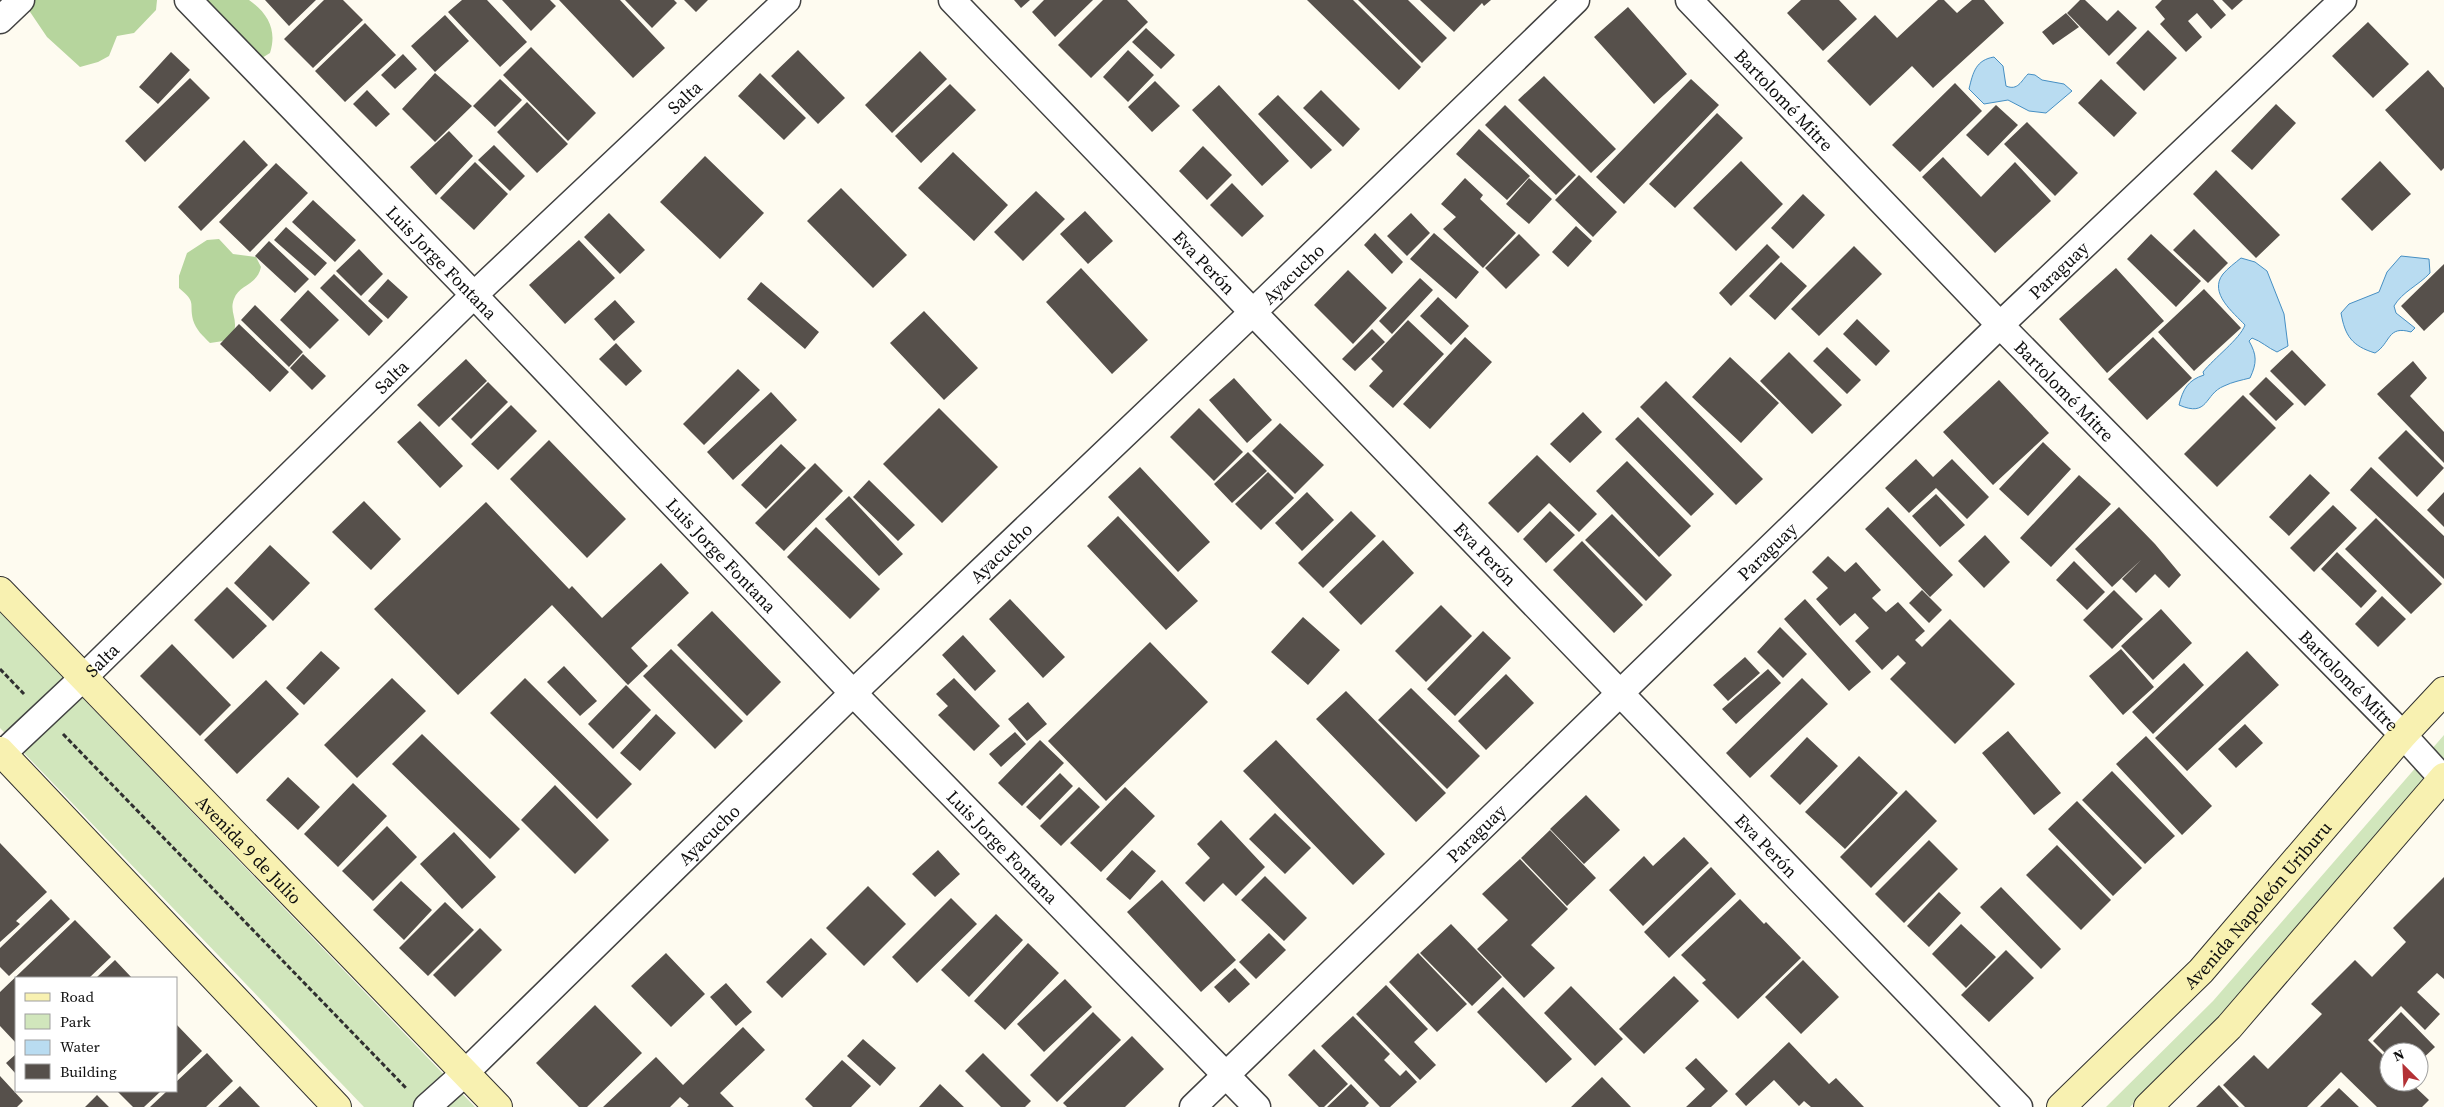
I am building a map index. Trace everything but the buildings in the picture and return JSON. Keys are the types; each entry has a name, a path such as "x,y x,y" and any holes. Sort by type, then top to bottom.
{"main road":[{"name":"Avenida 9 de Julio","path":"0,591 498,1107"},
{"name":"Avenida Napoleón Uriburu","path":"2062,1107 2201,971 2403,735 2444,691"},
{"path":"1,754 337,1107"},
{"path":"2148,1107 2229,1028 2444,779"}],"street":[{"path":"0,20 21,0"},
{"name":"Luis Jorge Fontana","path":"188,0 474,295 853,693 1257,1107"},
{"name":"Salta","path":"1,754 84,677 474,295 787,0"},
{"name":"Eva Perón","path":"952,0 2019,1107"},
{"name":"Ayacucho","path":"419,1100 465,1073 853,693 1252,313 1576,0"},
{"name":"Bartolomé Mitre","path":"1689,0 2000,325 2444,779"},
{"name":"Paraguay","path":"1193,1107 2000,325 2343,0"}],"path":[{"path":"0,668 419,1100"}],"green space":[{"path":"30,0 157,0 156,10 134,33 117,36 109,56 98,62 80,67 47,37 26,6"},
{"path":"174,0 249,0 262,11 270,24 272,45 270,53 257,61 189,19 181,13"},
{"path":"219,239 233,254 256,257 261,267 256,278 236,294 233,304 235,328 230,340 210,343 194,324 190,300 179,288 179,276 187,253 207,240"},
{"path":"0,612 475,1107 364,1107 0,728"},
{"path":"2444,735 2444,758 2394,821 2224,1013 2130,1107 2106,1107 2213,1001"}],"water":[{"path":"1994,57 2003,66 2006,86 2016,86 2028,74 2035,75 2042,80 2064,84 2072,91 2046,113 2029,111 2008,100 1984,104 1969,89 1972,77 1979,64"},
{"path":"2401,256 2429,259 2430,273 2401,297 2394,306 2396,313 2415,328 2411,332 2403,330 2393,333 2375,353 2361,347 2351,339 2347,334 2341,313 2349,304 2379,292 2387,272"},
{"path":"2241,258 2255,262 2267,271 2284,314 2288,346 2277,352 2252,338 2249,341 2254,351 2255,359 2250,378 2224,386 2213,394 2201,407 2196,409 2179,405 2182,394 2190,382 2204,375 2203,372 2238,336 2245,325 2224,302 2219,288 2219,281 2223,274"}]}
